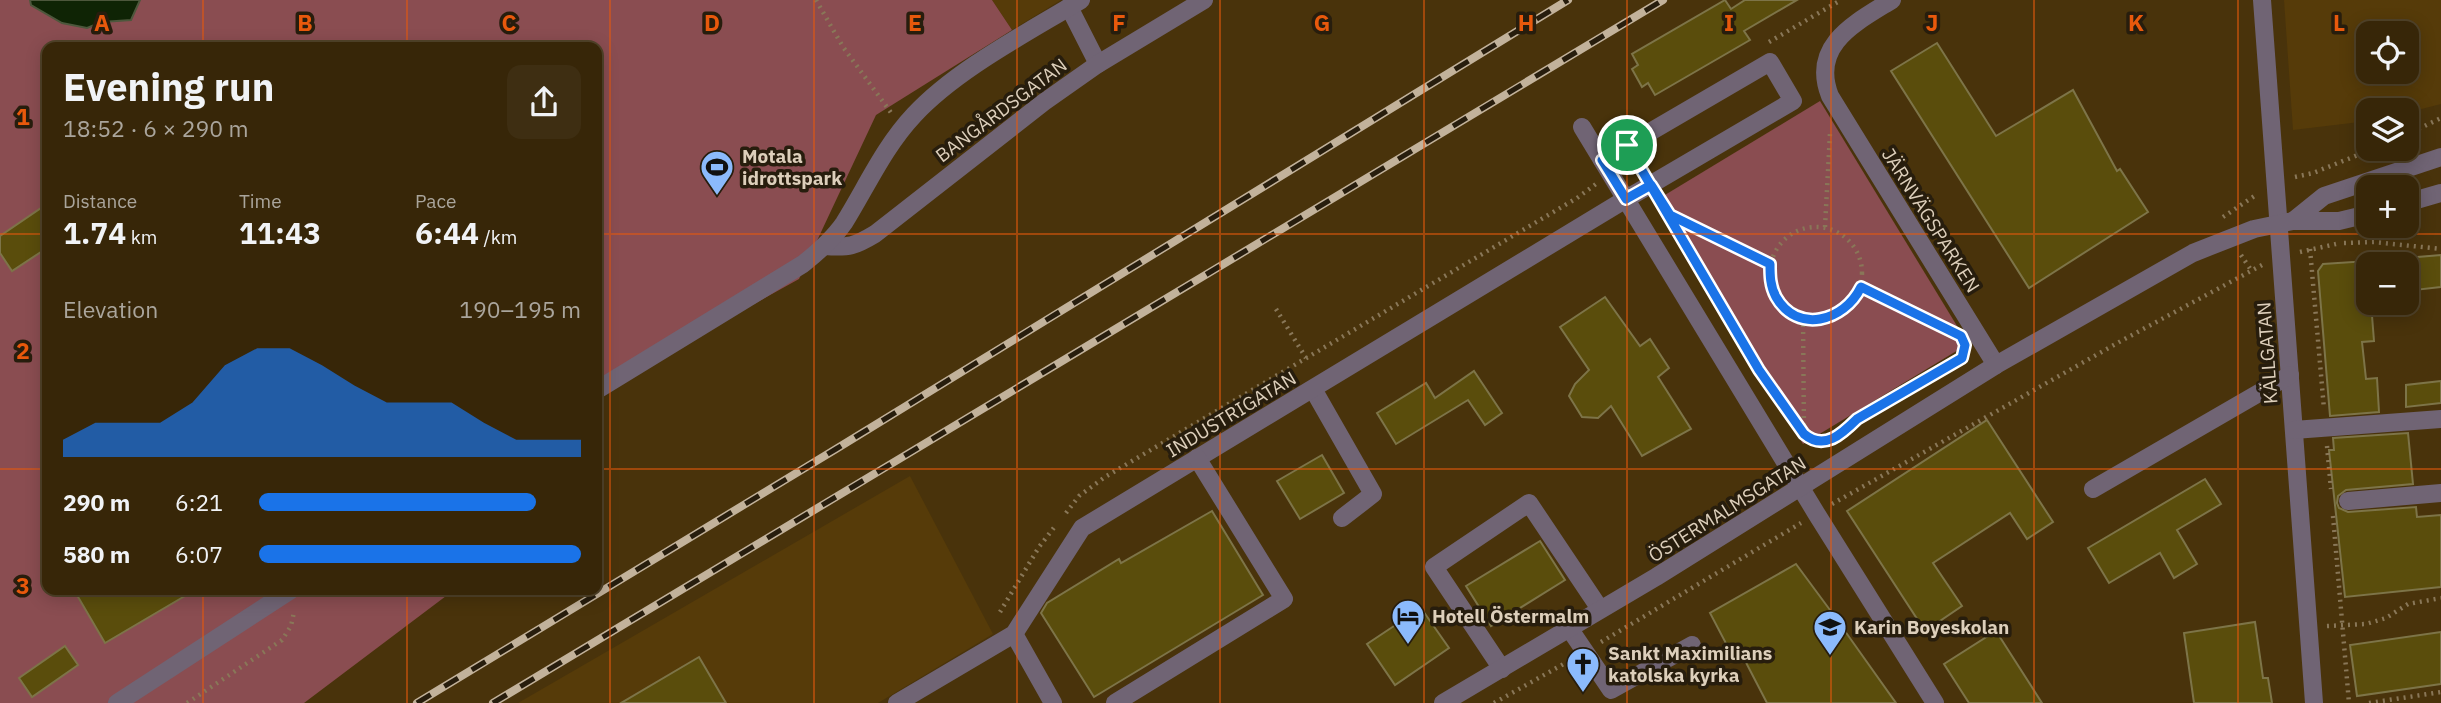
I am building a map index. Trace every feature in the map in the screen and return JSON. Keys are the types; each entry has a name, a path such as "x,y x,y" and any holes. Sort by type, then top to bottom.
{"street":[{"name":"BANGÅRDSGATAN","path":"825,246 856,246 875,234 1044,102 1098,64 1204,0"},
{"name":"JÄRNVÄGSPARKEN","path":"1892,0 1857,22 1835,44 1824,67 1825,82 1830,96 1996,365"},
{"name":"KÄLLGATAN","path":"2262,0 2286,223 2281,257 2315,703"},
{"path":"602,387 781,279 825,246 843,224 886,150 903,129 938,92 989,56 1075,4 1098,64"},
{"path":"1607,167 1770,62 1793,101 1626,199"},
{"path":"1582,127 1816,513 1935,703"},
{"name":"ÖSTERMALMSGATAN","path":"2286,223 2324,196 2441,157"},
{"path":"2419,199 2441,193"},
{"name":"INDUSTRIGATAN","path":"897,703 1014,634 1082,528 1626,199"},
{"name":"ÖSTERMALMSGATAN","path":"1443,703 1801,488 1996,365 2193,253 2229,237 2286,223 2339,221 2356,217"},
{"path":"2093,489 2290,375"},
{"path":"1313,389 1373,494 1342,518"},
{"path":"2294,430 2441,419"},
{"path":"1115,703 1284,599 1197,458"},
{"path":"2340,504 2441,493"},
{"path":"1502,669 1434,567 1529,503 1600,609"},
{"path":"117,703 283,595"},
{"path":"1569,628 1611,690 1692,645"},
{"path":"1014,634 1053,703"}],"path":[{"path":"816,0 848,56 903,129"},
{"path":"1770,62 1764,46 1841,0"},
{"path":"2419,129 2441,118"},
{"path":"999,612 1039,547 1079,496 1105,477 1577,198 1607,167"},
{"path":"1651,185 1759,370 1810,439 1827,442 1843,433 1857,419 1957,362 1962,358 1965,345"},
{"path":"1670,215 1770,264"},
{"path":"1813,226 1825,227 1840,232 1852,242 1860,256 1863,272 1861,287 1848,307 1838,314 1815,320 1803,318 1788,310 1776,297 1770,281 1770,264 1774,252 1790,234 1813,226"},
{"path":"1494,703 1586,652 1816,513 2251,270 2281,257 2346,243 2374,242 2441,249"},
{"path":"2310,249 2331,494"},
{"path":"1861,287 1961,336"},
{"path":"1276,309 1306,358"},
{"path":"1803,318 1804,434"},
{"path":"2340,504 2342,625 2349,703"},
{"path":"187,703 195,702 288,634 294,619 289,595"},
{"path":"2309,627 2365,624 2386,618 2408,604 2441,598"},
{"path":"2369,703 2441,692"}],"shaded area":[{"path":"0,0 992,0 1012,30 876,115 799,279 602,388 602,42 42,42 42,595 447,595 304,703 0,703"},
{"path":"30,0 140,0 131,20 102,22 87,28 62,23 31,5"},
{"path":"992,0 1061,0 1012,30"},
{"path":"2284,0 2441,0 2441,104 2419,110 2419,98 2356,98 2356,122 2293,130"},
{"path":"1820,101 1968,344 1803,444 1655,201"},
{"path":"910,476 993,634 878,703 518,703"}],"building":[{"path":"1725,0 1731,9 1745,0 1797,0 1744,31 1750,40 1655,95 1648,83 1642,87 1632,69 1638,65 1632,54"},
{"path":"1937,43 1996,136 2073,90 2117,171 2120,169 2148,212 2029,288 1891,71"},
{"path":"42,207 42,251 12,271 0,253 0,236"},
{"path":"2441,255 2441,287 2419,290 2419,257"},
{"path":"2356,262 2356,315 2372,315 2374,341 2362,342 2366,379 2377,378 2379,412 2330,416 2318,271 2323,264"},
{"path":"1605,297 1640,346 1650,339 1669,368 1658,377 1691,429 1642,456 1611,406 1598,418 1582,417 1569,396 1575,384 1589,370 1560,327"},
{"path":"1474,371 1502,413 1485,425 1468,400 1396,444 1377,413 1426,383 1435,398"},
{"path":"2441,381 2441,403 2406,407 2406,385"},
{"path":"1987,420 2053,522 2027,539 2010,513 1933,563 1962,606 1925,631 1847,511"},
{"path":"2408,433 2413,484 2346,490 2338,496 2337,503 2339,508 2348,512 2416,507 2417,517 2441,515 2441,587 2345,597 2329,450 2334,450 2333,438"},
{"path":"1322,455 1344,493 1300,519 1277,481"},
{"path":"2205,479 2221,504 2177,530 2197,564 2174,578 2160,553 2109,583 2088,548"},
{"path":"1212,511 1263,595 1094,697 1041,613 1047,603 1119,559 1121,563"},
{"path":"1540,541 1565,580 1491,626 1466,586"},
{"path":"1796,564 1896,703 1767,703 1739,649 1731,653 1710,613"},
{"path":"77,595 187,595 105,643"},
{"name":"Hotell Östermalm","path":"1421,608 1449,648 1395,685 1367,644"},
{"path":"2255,622 2263,678 2268,678 2272,703 2194,703 2184,633"},
{"path":"1996,631 2042,703 1969,703 1944,664"},
{"path":"2441,632 2441,684 2357,696 2350,645"},
{"path":"65,646 78,665 32,697 19,678"},
{"path":"699,657 726,703 621,703"}],"railway":[{"path":"602,591 1568,0"},
{"path":"493,703 1663,0"},
{"path":"417,703 595,595"}],"place":[{"name":"Motala idrottspark","path":"717,197"},
{"name":"Hotell Östermalm","path":"1408,646"},
{"name":"Karin Boyeskolan","path":"1830,657"},
{"name":"Sankt Maximilians katolska kyrka","path":"1583,694"}],"route":[{"path":"1627,145 1602,160 1626,199 1651,185 1670,215 1770,264 1770,281 1776,297 1788,310 1803,318 1827,318 1848,307 1861,287 1961,336 1965,345 1962,358 1857,419 1843,433 1827,442 1810,439 1759,370 1670,215 1627,145"}]}
